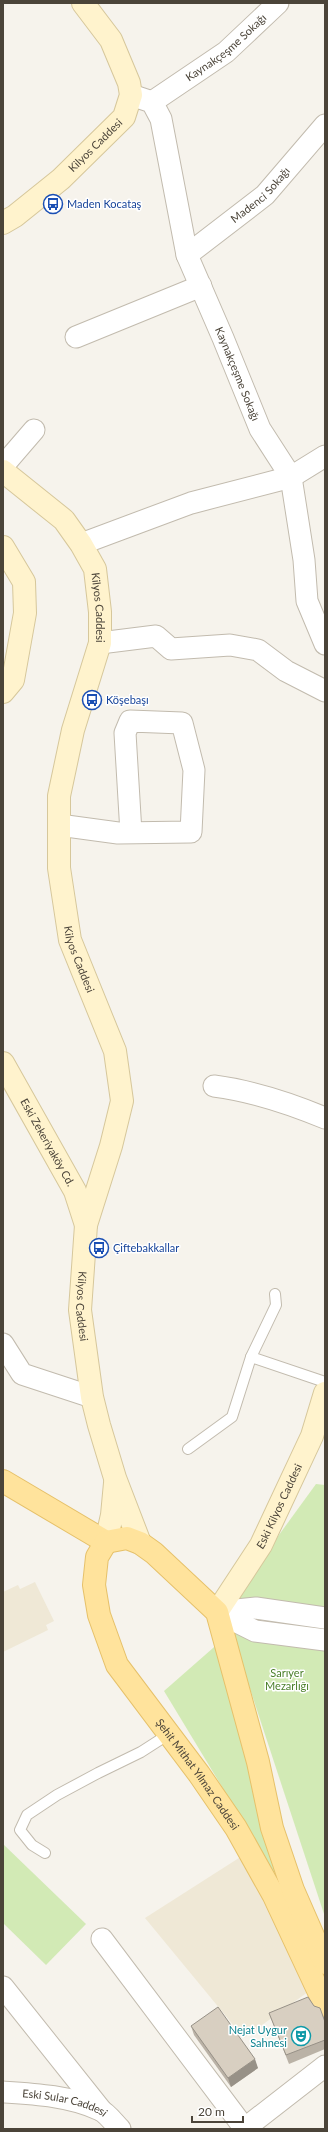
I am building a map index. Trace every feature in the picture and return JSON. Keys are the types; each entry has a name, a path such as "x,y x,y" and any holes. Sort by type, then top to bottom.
{"main road":[{"path":"3,1481 106,1542 128,1538 140,1542 154,1553 217,1612 258,1762 272,1828 293,1890 325,1962"},
{"name":"Şehit Mithat Yılmaz Caddesi","path":"106,1542 97,1557 94,1585 99,1615 117,1665 199,1774 236,1828 274,1896 325,2005"},
{"path":"236,1828 260,1836 272,1828"}],"street":[{"path":"83,3 111,40 129,83 131,95 152,102"},
{"name":"Kaynakçeşme Sokağı","path":"278,3 226,52 152,102 161,119 187,255 260,429 291,477 304,560 307,601 325,644"},
{"name":"Kilyos Caddesi","path":"3,223 15,216 61,179 111,132 124,117 131,95"},
{"name":"Madenci Sokağı","path":"187,255 265,195 325,125"},
{"path":"76,337 201,286"},
{"path":"3,466 34,430"},
{"path":"81,544 191,503 291,477 325,456"},
{"name":"Kilyos Caddesi","path":"3,471 64,520 81,544 95,569 100,612 100,643 73,730 58,796 59,868 70,940 115,1051 122,1101 111,1146 86,1225 80,1310 92,1398 115,1478 140,1542"},
{"path":"3,547 24,582 25,613 13,680 3,692"},
{"path":"100,643 156,636 171,650 230,645 258,650 286,671 325,691"},
{"path":"59,825 118,833 132,833 191,832 194,770 182,723 130,721 125,733 132,833"},
{"name":"Eski Zekeriyaköy Cd.","path":"3,1063 75,1191 86,1225"},
{"path":"214,1086 245,1090 269,1097 325,1118"},
{"path":"3,1344 22,1374 92,1398"},
{"name":"Eski Kilyos Caddesi","path":"217,1612 261,1545 312,1436 325,1393"},
{"path":"106,1542 112,1515 115,1478"},
{"path":"217,1612 256,1608 325,1618"},
{"path":"217,1612 255,1631 325,1640"},
{"path":"102,1940 245,2129 325,2066"},
{"path":"3,1987 101,2110"},
{"name":"Eski Sular Caddesi","path":"3,2092 34,2094 75,2101 101,2110 120,2129"}],"lane":[{"path":"188,1449 232,1417 251,1357 276,1305 275,1294"},
{"path":"251,1357 325,1382"},
{"path":"45,1853 32,1845 20,1830 27,1816 57,1796 98,1773 141,1752 169,1734"}],"shaded area":[{"path":"35,1582 54,1621 46,1625 48,1630 3,1652 3,1592 18,1585 20,1589"},
{"path":"242,1856 312,1989 244,2038 145,1918"}],"green space":[{"path":"316,1484 325,1485 325,1615 228,1605"},
{"name":"Sarıyer Mezarlığı","path":"230,1628 325,1646 325,1917"},
{"name":"Sarıyer Mezarlığı","path":"221,1641 293,1872 276,1876 164,1691"},
{"path":"3,1844 86,1924 46,1965 3,1923"}],"building":[{"path":"308,1997 314,2006 320,2008 325,2022 325,2040 286,2055 269,2013"},
{"path":"218,2007 255,2059 228,2078 191,2026"}],"place":[{"name":"Maden Kocataş","path":"53,204"},
{"name":"Köşebaşı","path":"92,700"},
{"name":"Çiftebakkallar","path":"99,1248"},
{"name":"Nejat Uygur Sahnesi","path":"301,2036"}]}
